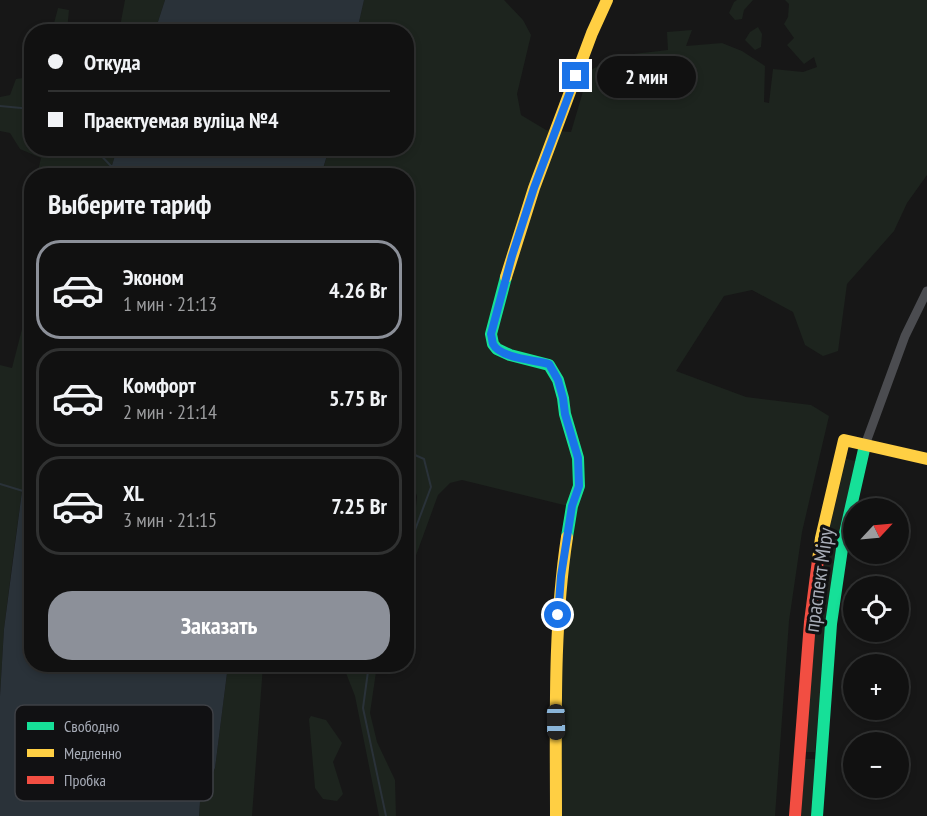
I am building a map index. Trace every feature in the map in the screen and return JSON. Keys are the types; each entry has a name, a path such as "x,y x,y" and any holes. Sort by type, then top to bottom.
{"street":[{"path":"556,816 556,655 561,576 572,506 579,486 578,458 558,380 549,364 507,355 499,351 493,344 491,334 512,256 534,188 592,33 607,0"},
{"name":"праспект Міру","path":"817,816 831,624 843,542 865,445 905,336 927,291"},
{"name":"праспект Міру","path":"795,816 810,622 821,538 844,440 865,445"},
{"path":"865,445 927,459"}],"shaded area":[{"path":"125,0 165,0 157,24 120,24"},
{"path":"165,0 364,0 359,24 157,24"},
{"path":"364,0 504,0 523,20 531,35 517,94 521,115 546,130 571,132 589,71 616,56 668,50 667,32 692,30 686,46 722,43 742,51 765,66 764,102 769,103 773,69 803,72 817,67 814,57 804,64 787,45 794,38 784,24 788,17 789,4 785,0 927,0 927,175 907,203 894,231 847,284 838,351 823,356 805,345 793,312 752,290 724,296 676,371 746,397 811,405 829,416 802,532 789,621 775,816 552,816 568,506 462,480 450,483 438,495 414,561 414,513 417,496 414,489 414,168 323,168 327,156 414,156 414,24 359,24"},
{"path":"737,0 753,0 744,10 742,19 735,20 729,13"},
{"path":"58,8 69,10 68,24 54,24"},
{"path":"758,27 762,34 761,47 755,50 745,40 750,32"},
{"path":"24,78 24,151 20,149 10,133 0,131 0,97 10,95 16,79"},
{"path":"36,156 115,156 111,168 39,168 41,158"},
{"path":"115,156 327,156 323,168 111,168"},
{"path":"24,321 24,483 4,629 0,696 0,365 12,368"},
{"path":"846,459 856,461 847,498 843,498 843,516 837,541 826,624 815,752 805,752 815,623 827,539"},
{"path":"24,483 24,672 227,672 213,773 213,705 15,705 15,801 200,801 199,816 0,816 0,696 4,629"},
{"path":"227,672 262,672 252,816 199,816 200,801 213,801"},
{"path":"376,672 370,713 377,742 395,780 396,816 379,816 355,696 346,673"},
{"path":"311,716 326,720 342,743 333,762 343,794 337,801 323,799 315,788 309,719"},
{"path":"805,759 815,759 811,816 801,816"}],"waterway":[{"path":"0,106 24,108"},
{"path":"102,156 111,166 114,166"},
{"path":"414,455 424,459 431,487 414,533"},
{"path":"0,484 23,491"},
{"path":"368,672 363,708 386,816"}],"traffic: fast":[{"path":"506,277 491,334 493,344 497,349 510,355 549,365 558,380 578,458 579,486 572,506 567,537"},
{"path":"817,816 831,624 843,542 865,445"}],"traffic: slow":[{"path":"506,277 534,188 592,33 607,0"},
{"path":"818,560 844,440 927,459"},
{"path":"556,816 557,641 567,537"}],"traffic: jam":[{"path":"795,816 810,622 818,560"}],"route":[{"path":"558,615 561,576 572,506 579,486 578,458 569,431 558,380 549,364 507,355 499,351 493,344 491,334 512,256 534,188 576,76"}]}
